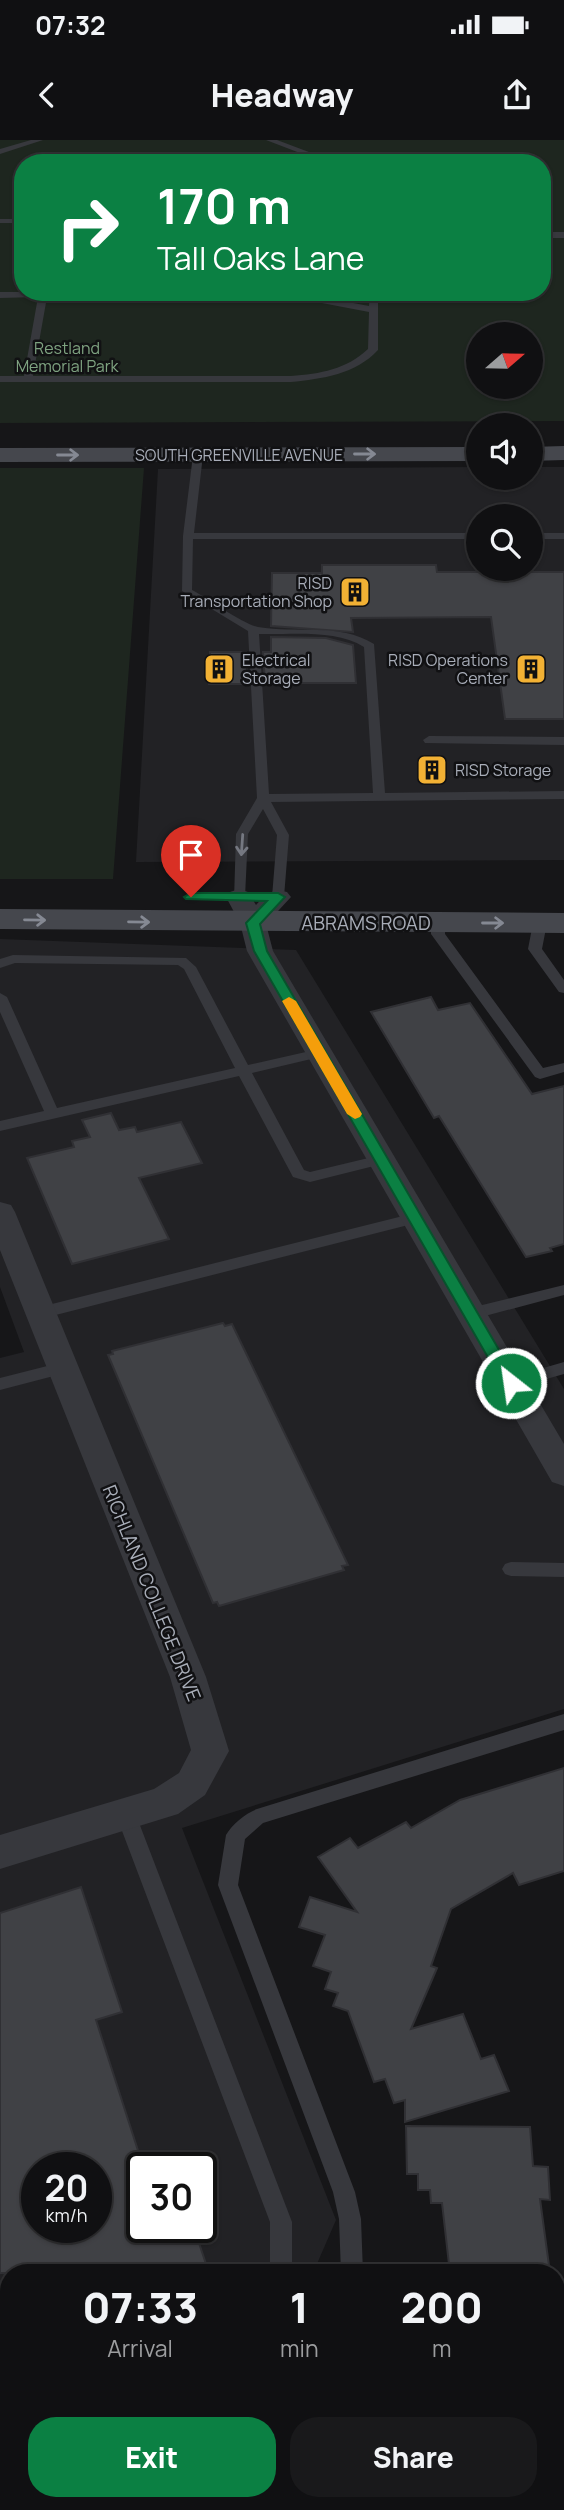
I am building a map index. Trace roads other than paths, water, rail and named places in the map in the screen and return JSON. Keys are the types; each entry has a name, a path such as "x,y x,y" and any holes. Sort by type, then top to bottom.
{"main road":[{"name":"SOUTH GREENVILLE AVENUE","path":"0,455 466,434"},
{"path":"543,434 564,434"},
{"name":"SOUTH GREENVILLE AVENUE","path":"0,435 466,454"},
{"path":"543,454 564,453"},
{"name":"ABRAMS ROAD","path":"0,895 438,923 552,923"},
{"name":"ABRAMS ROAD","path":"0,919 246,910 278,897 564,897"}],"street":[{"path":"246,910 260,951 564,1473"},
{"name":"RICHLAND COLLEGE DRIVE","path":"0,1212 8,1252 40,1313 188,1677 209,1751 192,1784 165,1802 33,1839 0,1852"}],"lane":[{"path":"0,152 16,143 39,140"},
{"path":"270,140 309,154"},
{"path":"28,379 42,301"},
{"path":"328,301 374,310"},
{"path":"0,379 310,378 344,368 367,355 374,344 374,301"},
{"path":"200,445 188,536 187,591 253,630 342,635 362,639 370,646 379,797"},
{"path":"188,536 466,536"},
{"path":"543,536 564,536"},
{"path":"253,630 263,798 283,835 278,897"},
{"path":"429,740 564,741"},
{"path":"263,798 564,795"},
{"path":"246,910 242,834 263,798"},
{"path":"438,923 438,934 540,1073 564,1067"},
{"path":"552,923 535,949 564,989"},
{"path":"0,964 13,959 181,961 189,967 298,1173 310,1177 381,1160"},
{"path":"0,997 52,1114"},
{"path":"0,1126 319,1053"},
{"path":"40,1313 415,1218"},
{"path":"470,1314 564,1290"},
{"path":"0,1384 62,1368"},
{"path":"511,1383 564,1368"},
{"path":"511,1569 564,1570"},
{"path":"352,2264 350,2220 344,2192 228,1885 236,1835 257,1817 564,1723"},
{"path":"126,1815 281,2222 281,2264"}],"place":[{"name":"RISD Transportation Shop","path":"355,592"},
{"name":"Electrical Storage","path":"219,669"},
{"name":"RISD Operations Center","path":"531,669"},
{"name":"RISD Storage","path":"432,770"}],"park label":[{"name":"Restland Memorial Park","path":"67,357"}]}
